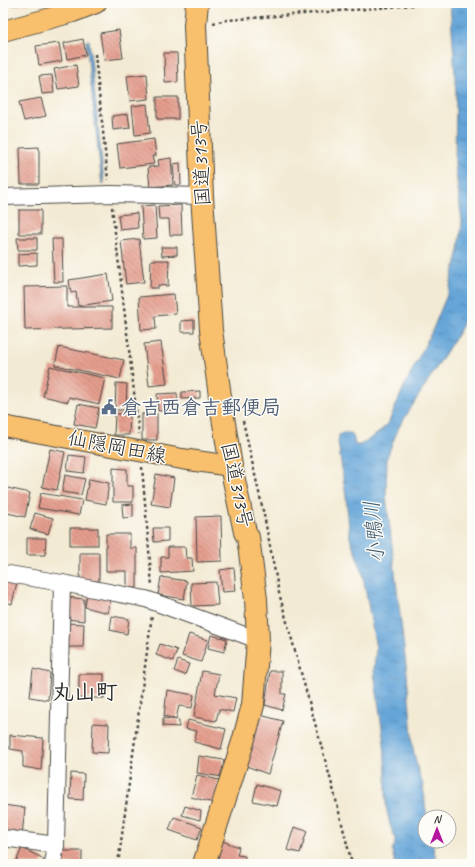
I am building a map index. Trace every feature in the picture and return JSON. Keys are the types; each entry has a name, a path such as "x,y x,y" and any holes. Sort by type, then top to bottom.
{"highway":[{"name":"国道313号","path":"196,3 195,24 202,196 212,330 222,411 231,466 245,532 248,537 256,599 258,640 253,705 243,742 204,864"}],"main road":[{"path":"8,30 73,12 96,3"},
{"name":"仙隠岡田線","path":"3,426 182,459 231,466"}],"street":[{"path":"3,197 110,194 202,196"},
{"path":"3,573 146,599 258,640"},
{"path":"53,864 56,845 62,583"},
{"path":"3,838 56,845"}],"path":[{"path":"213,18 213,23 227,20 439,3"},
{"path":"242,417 280,593 352,864"}],"water":[{"name":"小鴨川","path":"450,3 472,3 472,330 467,316 460,330 399,427 387,457 386,495 407,674 413,748 423,785 426,809 417,809 417,849 434,849 437,864 395,864 392,850 395,844 395,838 390,825 386,806 384,743 374,669 376,648 362,571 350,538 338,442 339,435 343,433 351,433 353,435 355,445 360,445 377,434 388,424 403,389 432,331 449,290 459,250 462,222 455,164 456,94"},
{"path":"89,40 104,183 102,184 86,41"}],"building":[{"path":"12,3 28,3 28,4 12,5"},
{"path":"119,30 123,58 104,60 100,33"},
{"path":"83,39 86,55 67,59 64,43"},
{"path":"59,43 62,61 39,65 36,46"},
{"path":"164,53 177,53 178,82 165,83"},
{"path":"76,65 79,86 58,89 54,69"},
{"path":"147,74 149,99 130,101 127,76"},
{"path":"52,75 54,93 42,94 39,76"},
{"path":"157,97 178,97 178,119 157,119"},
{"path":"41,98 46,116 24,121 19,102"},
{"path":"147,104 150,133 135,135 132,106"},
{"path":"128,114 130,128 113,130 112,116"},
{"path":"154,139 156,156 152,156 154,164 120,168 117,144"},
{"path":"39,147 39,184 21,184 20,148"},
{"path":"171,158 173,185 150,187 148,167 159,166 158,160"},
{"path":"180,163 181,185 175,185 173,164"},
{"path":"155,205 157,238 143,239 141,206"},
{"path":"181,205 182,235 170,235 169,219 159,219 158,206"},
{"path":"19,210 41,210 41,234 19,234"},
{"path":"137,213 138,228 120,230 118,215"},
{"path":"17,238 37,238 37,250 18,250"},
{"path":"52,239 62,239 63,282 54,282"},
{"path":"139,239 144,282 126,284 121,241"},
{"path":"161,247 177,247 177,255 162,256"},
{"path":"37,253 37,265 18,266 18,254"},
{"path":"151,260 169,260 168,286 158,285 158,288 150,288"},
{"path":"108,274 112,301 78,306 76,292 71,293 69,280"},
{"path":"67,286 67,307 112,307 112,328 25,330 24,287"},
{"path":"174,294 176,314 155,316 156,329 141,330 139,297"},
{"path":"194,320 194,332 181,332 181,321"},
{"path":"161,342 167,384 149,386 144,344"},
{"path":"59,347 124,360 120,379 55,365"},
{"path":"50,366 105,378 99,404 69,397 68,402 43,396"},
{"path":"116,383 127,384 126,410 115,410"},
{"path":"200,391 200,398 182,399 182,392"},
{"path":"177,393 178,410 158,411 157,394"},
{"path":"78,404 99,408 95,428 74,424"},
{"path":"115,414 130,414 129,435 114,435"},
{"path":"142,414 157,414 157,440 142,440"},
{"path":"50,449 65,452 57,490 42,487"},
{"path":"69,455 86,457 84,473 67,471"},
{"path":"113,468 127,469 127,486 133,486 133,502 113,502"},
{"path":"156,474 174,478 170,507 151,504"},
{"path":"65,475 85,479 81,495 62,492"},
{"path":"89,479 109,483 106,504 85,500"},
{"path":"3,487 30,493 25,517 3,512"},
{"path":"41,493 82,500 79,515 38,508"},
{"path":"133,504 133,517 123,518 122,505"},
{"path":"35,513 53,518 48,534 30,529"},
{"path":"221,516 222,561 197,562 196,517"},
{"path":"70,528 98,528 98,545 70,545"},
{"path":"153,528 168,528 168,541 154,542"},
{"path":"106,534 130,534 130,548 137,548 137,588 127,588 127,571 106,571"},
{"path":"27,538 46,538 45,555 27,555"},
{"path":"168,547 185,547 186,558 192,558 193,571 161,573 161,557 168,557"},
{"path":"80,553 99,553 99,581 80,581"},
{"path":"234,568 236,591 222,592 220,570"},
{"path":"161,577 187,581 184,599 158,595"},
{"path":"3,579 17,582 12,604 3,601"},
{"path":"216,582 218,605 192,606 191,583"},
{"path":"87,593 111,598 108,613 85,607"},
{"path":"67,597 84,599 84,621 66,619"},
{"path":"112,616 129,619 127,634 110,630"},
{"path":"67,623 84,624 83,647 67,647"},
{"path":"189,634 208,640 201,662 182,656"},
{"path":"211,635 227,639 224,652 208,648"},
{"path":"160,644 177,650 173,661 156,655"},
{"path":"178,660 189,664 185,675 174,671"},
{"path":"33,669 50,673 48,700 30,697"},
{"path":"202,671 219,674 215,694 236,698 233,712 219,709 216,721 194,717"},
{"path":"270,671 282,671 282,694 286,694 282,710 265,705"},
{"path":"79,674 104,674 104,698 79,698"},
{"path":"167,690 194,695 192,708 179,706 176,719 164,716"},
{"path":"260,715 283,721 268,774 246,766"},
{"path":"163,718 179,720 179,727 163,726"},
{"path":"188,720 226,729 221,749 194,742 197,731 186,729"},
{"path":"93,723 109,724 108,753 92,752"},
{"path":"10,735 43,738 41,770 23,767 23,751 10,749"},
{"path":"199,756 224,760 222,777 197,773"},
{"path":"71,773 84,774 83,800 70,799"},
{"path":"197,775 219,780 214,803 191,797"},
{"path":"257,784 281,791 277,806 253,801"},
{"path":"3,805 25,808 22,835 3,833"},
{"path":"185,806 201,811 200,820 182,815"},
{"path":"174,817 202,827 197,840 169,830"},
{"path":"294,827 307,831 300,853 287,850"},
{"path":"222,841 239,847 237,855 245,856 244,864 236,864 216,859"},
{"path":"22,848 44,859 41,864 15,864"},
{"path":"63,851 82,851 82,864 63,864"}],"waterway":[{"path":"3,177 3,194"},
{"path":"3,201 3,247"}],"place":[{"name":"倉吉西倉吉郵便局","path":"109,407"}],"district":[{"name":"丸山町","path":"85,692"}]}
